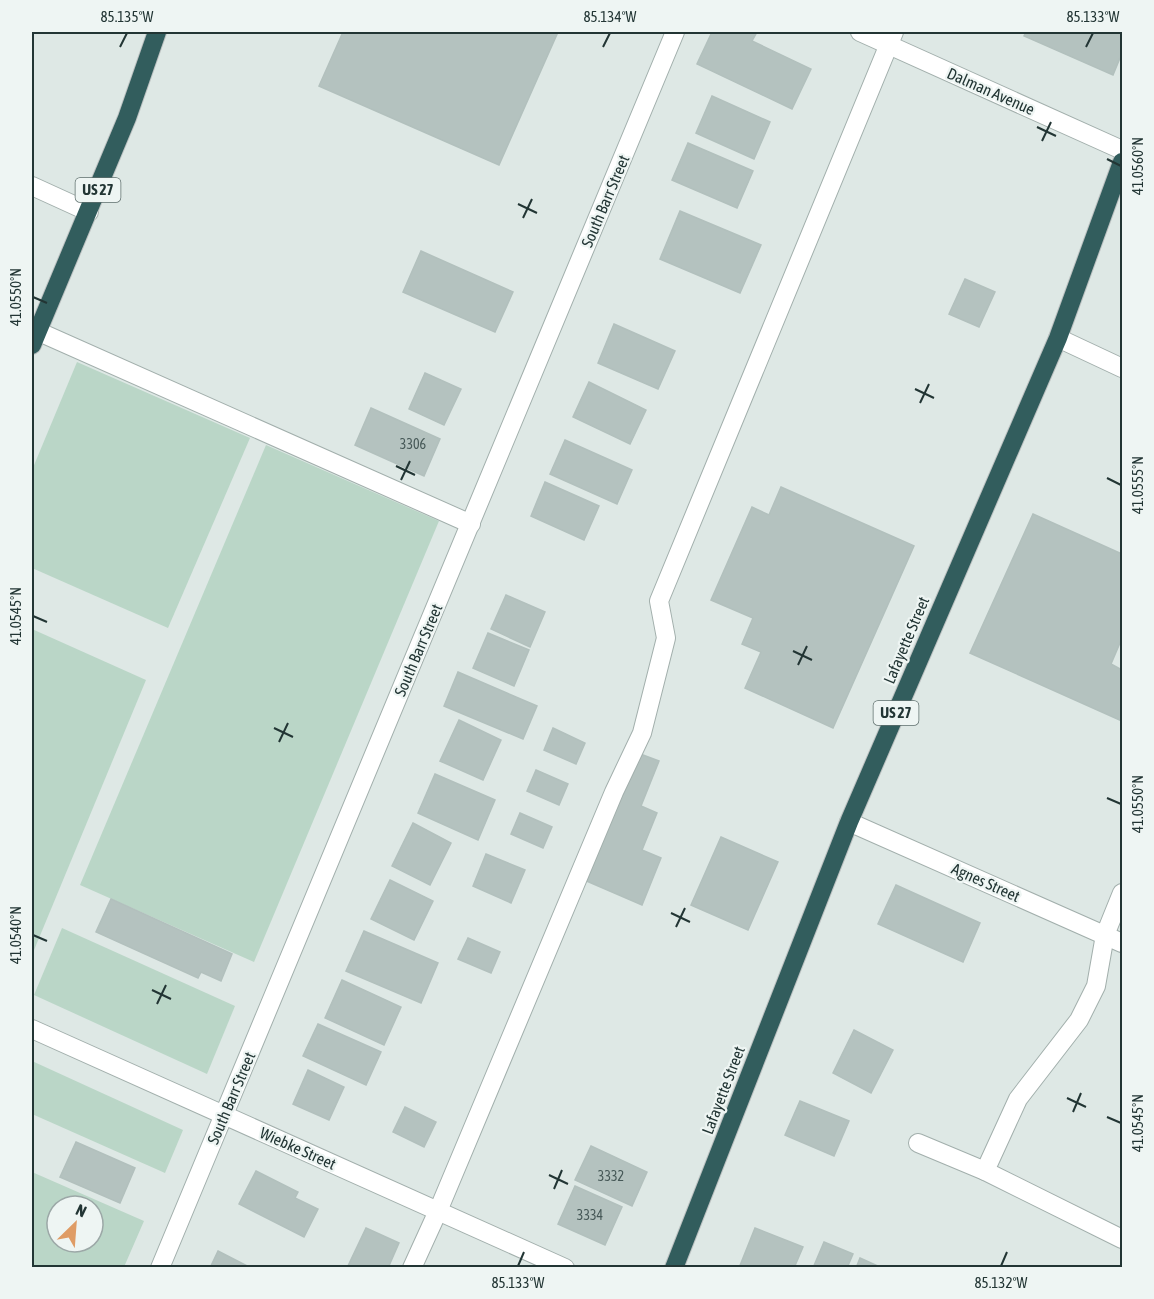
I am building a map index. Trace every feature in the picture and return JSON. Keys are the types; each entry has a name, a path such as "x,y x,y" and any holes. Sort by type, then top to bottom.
{"highway":[{"name":"US 27","path":"34,338 127,118 157,32"},
{"name":"Lafayette Street","path":"674,1268 849,822 1058,338 1122,162"}],"street":[{"name":"South Barr Street","path":"160,1268 675,32"},
{"name":"Dalman Avenue","path":"860,32 891,38 1122,150"},
{"path":"412,1268 614,792 642,733 666,638 660,601 891,38"},
{"path":"32,186 88,212"},
{"path":"34,338 471,524"},
{"path":"1058,338 1122,368"},
{"name":"Agnes Street","path":"849,822 1122,943"},
{"path":"985,1171 1018,1099 1079,1020 1096,986 1105,935 1122,893"},
{"name":"Wiebke Street","path":"32,1029 565,1268"},
{"path":"918,1143 985,1171 1122,1239"}],"green space":[{"path":"77,362 250,438 168,628 32,568 32,470"},
{"path":"266,445 439,521 254,962 80,885"},
{"path":"32,629 146,680 32,955"},
{"path":"62,928 235,1006 207,1074 34,995"},
{"path":"32,1061 183,1130 165,1173 32,1114"},
{"path":"32,1172 82,1194 45,1194 45,1254 105,1254 105,1204 144,1221 124,1267 32,1267"}],"building":[{"path":"343,32 558,32 499,165 319,86"},
{"path":"712,32 757,32 752,41 811,69 792,109 697,64"},
{"path":"1026,32 1122,32 1122,53 1113,75 1024,36"},
{"path":"712,96 770,122 754,159 696,133"},
{"path":"688,143 753,171 737,208 672,180"},
{"path":"680,211 761,245 740,293 660,259"},
{"path":"421,251 513,292 495,332 403,292"},
{"path":"965,279 995,292 979,327 949,314"},
{"path":"614,324 675,351 658,389 598,363"},
{"path":"425,373 461,389 444,425 409,409"},
{"path":"589,382 646,410 630,444 573,417"},
{"path":"371,408 440,439 424,476 355,445"},
{"path":"565,440 632,470 617,504 550,474"},
{"path":"545,482 599,506 584,540 531,516"},
{"path":"781,487 914,546 833,728 745,688 761,652 742,644 753,618 711,600 752,507 769,515"},
{"path":"1033,514 1122,554 1122,638 1111,664 1122,670 1122,721 970,653"},
{"path":"506,595 545,612 530,647 491,629"},
{"path":"488,633 529,650 514,686 473,668"},
{"path":"458,672 537,706 523,739 444,706"},
{"path":"459,720 501,740 483,780 440,761"},
{"path":"553,728 585,743 576,764 544,750"},
{"path":"635,752 659,761 641,806 657,813 642,850 661,858 642,905 582,879"},
{"path":"536,770 568,784 559,805 527,791"},
{"path":"435,774 495,800 478,840 418,813"},
{"path":"520,813 552,827 543,848 511,834"},
{"path":"413,823 451,843 430,885 392,866"},
{"path":"721,837 778,862 748,930 691,905"},
{"path":"486,854 525,870 511,903 473,886"},
{"path":"390,880 433,901 414,940 371,919"},
{"path":"896,885 980,923 963,962 878,924"},
{"path":"111,899 232,954 221,981 201,972 198,978 96,932"},
{"path":"364,931 438,963 421,1003 346,971"},
{"path":"468,938 500,952 491,973 458,959"},
{"path":"342,980 401,1007 384,1045 325,1018"},
{"path":"318,1024 381,1052 366,1085 303,1056"},
{"path":"854,1030 893,1050 871,1093 833,1073"},
{"path":"308,1070 344,1087 329,1120 293,1104"},
{"path":"800,1101 849,1121 834,1156 785,1135"},
{"path":"405,1107 436,1122 424,1147 393,1132"},
{"path":"76,1142 135,1168 120,1203 105,1196 105,1194 99,1194 60,1177"},
{"path":"591,1146 647,1172 632,1206 575,1180"},
{"path":"256,1171 298,1192 295,1198 318,1209 304,1237 239,1204"},
{"path":"575,1186 622,1207 605,1245 558,1224"},
{"path":"366,1228 399,1243 388,1268 347,1268"},
{"path":"755,1228 803,1247 794,1268 739,1268"},
{"path":"824,1242 853,1254 847,1268 813,1268"},
{"path":"218,1251 251,1268 210,1268"},
{"path":"860,1258 880,1267 880,1268 856,1268"}]}
